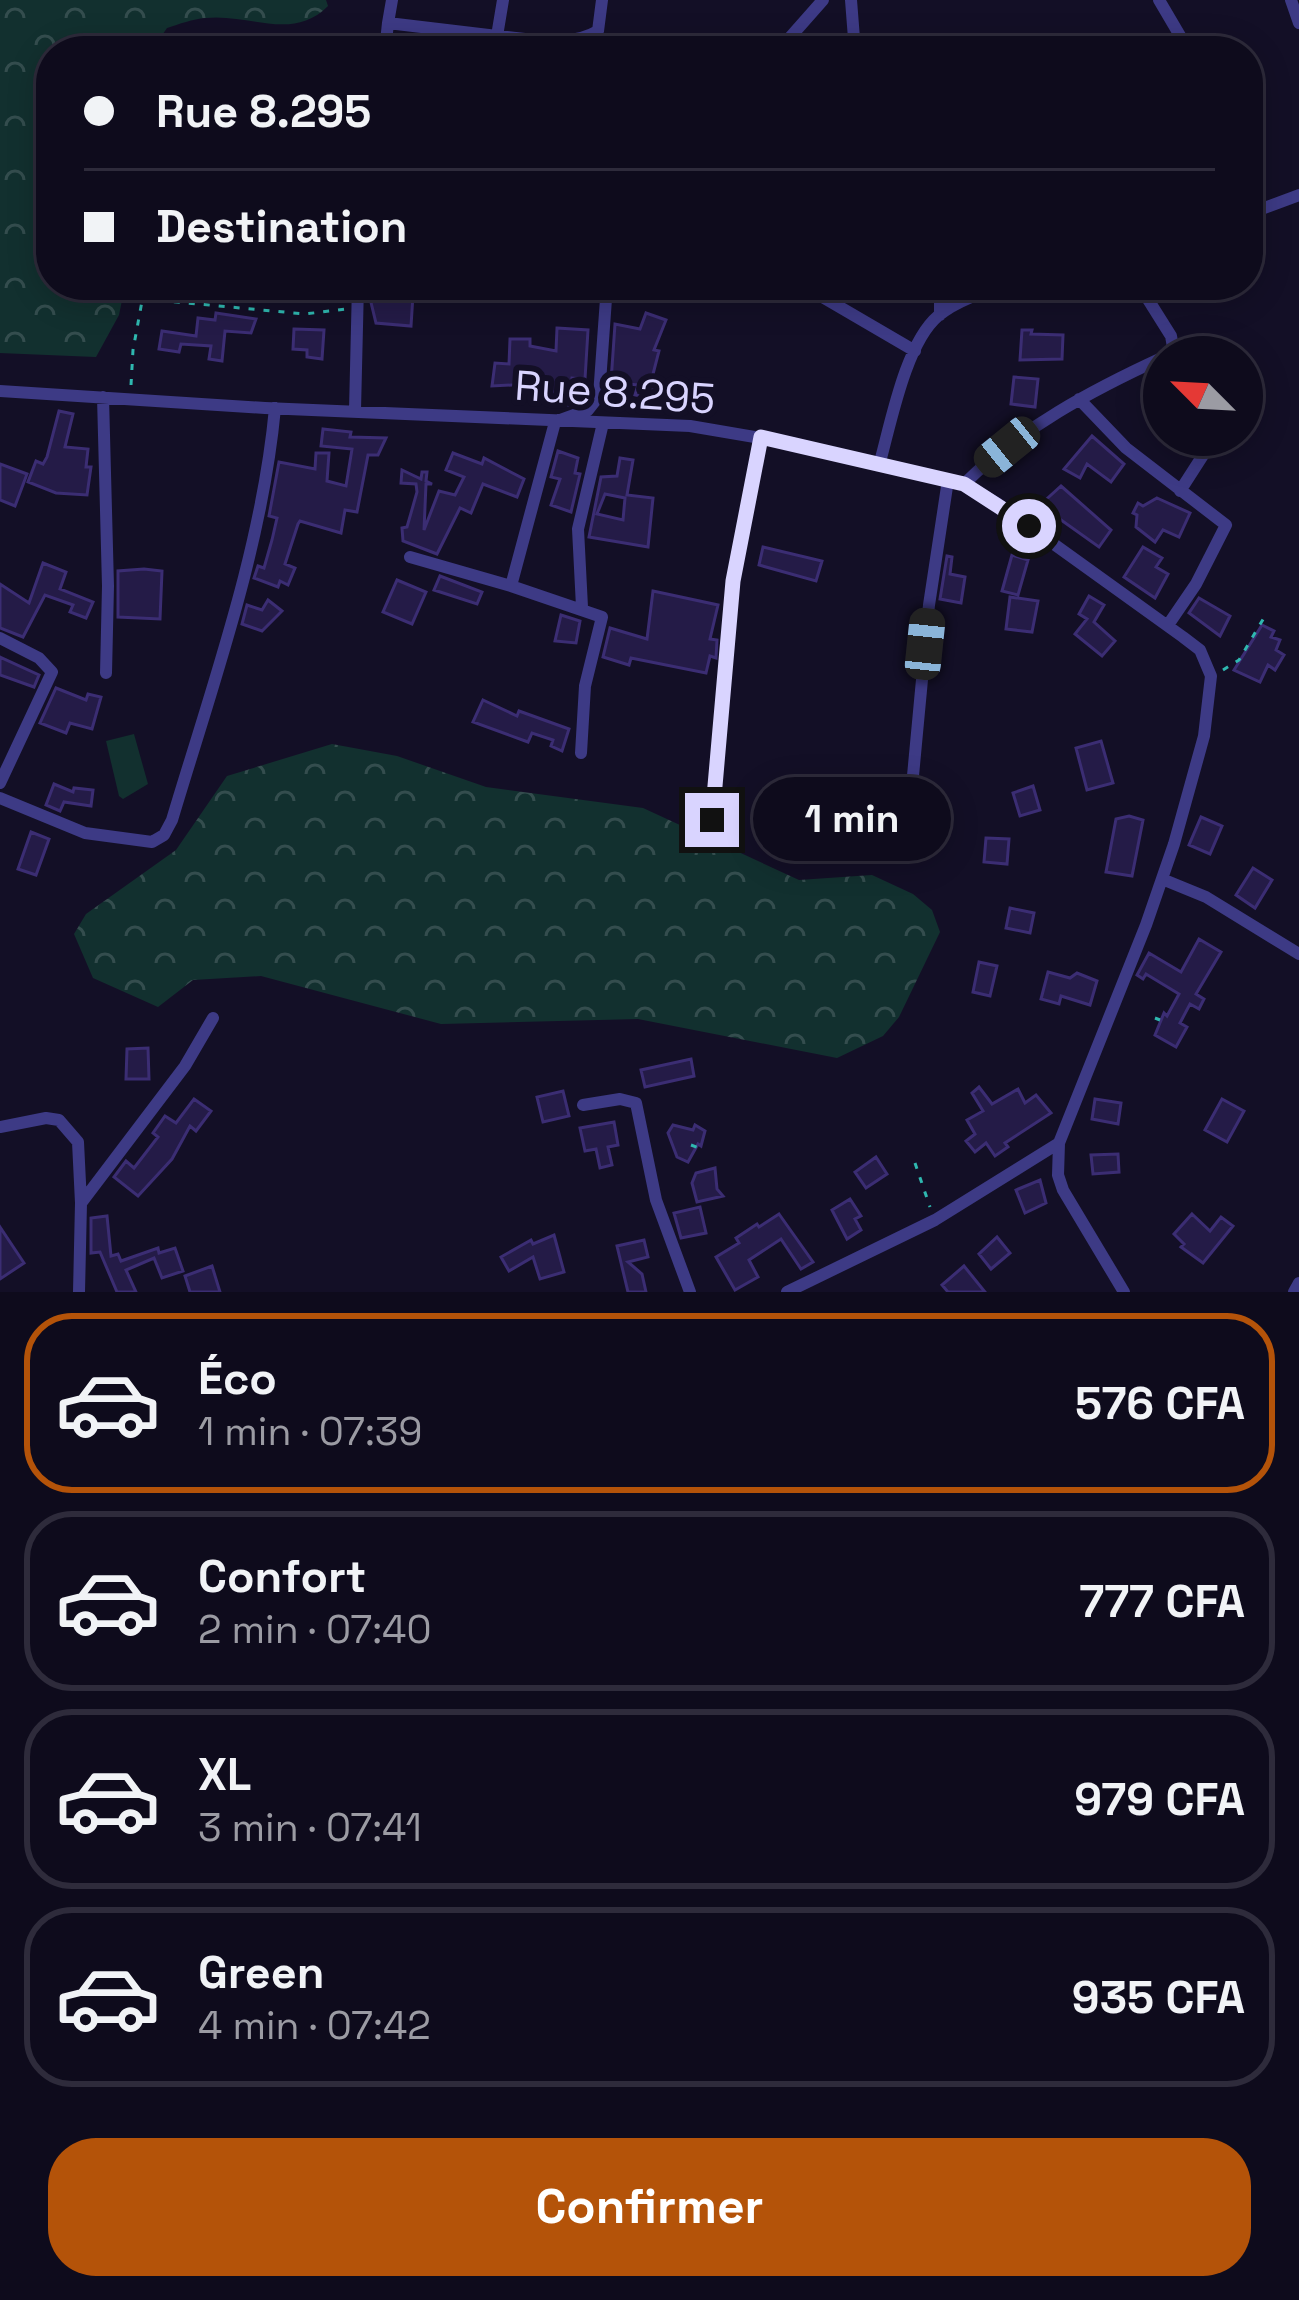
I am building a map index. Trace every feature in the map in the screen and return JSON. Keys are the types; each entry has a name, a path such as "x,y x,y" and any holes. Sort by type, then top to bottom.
{"street":[{"path":"387,36 392,0"},
{"path":"498,36 503,0"},
{"path":"589,36 598,31 602,0"},
{"path":"791,36 823,0"},
{"path":"850,0 854,36"},
{"path":"1159,0 1180,36"},
{"path":"1291,0 1299,23"},
{"path":"388,22 457,36"},
{"path":"1263,208 1299,195"},
{"path":"355,410 358,300"},
{"path":"512,586 555,422 588,410 599,396 606,300"},
{"path":"828,300 915,351"},
{"path":"940,300 940,315"},
{"path":"880,462 915,351 940,315 973,300"},
{"path":"1148,300 1171,336"},
{"path":"964,484 1007,447 1079,399 1143,366"},
{"name":"Rue 8.295","path":"0,391 690,426 880,462 964,484 998,504 1200,650 1211,676"},
{"path":"103,397 106,673"},
{"path":"1079,399 1126,448 1226,525 1168,626"},
{"path":"0,798 86,833 152,842 164,835 244,574 272,448 275,408"},
{"path":"582,607 578,529 603,423"},
{"path":"712,820 733,581 761,437"},
{"path":"1180,491 1202,456"},
{"path":"908,829 929,605 948,480"},
{"path":"410,557 598,613 602,622 585,686 581,753"},
{"path":"0,638 39,658 52,672 0,783"},
{"path":"1124,1292 1063,1190 1058,1175 1060,1143 1162,879 1204,736 1211,676"},
{"path":"1162,879 1235,913 1299,954"},
{"path":"81,1203 185,1066 213,1018"},
{"path":"583,1105 628,1099 636,1103 656,1200 690,1292"},
{"path":"0,1127 59,1120 77,1142 80,1292"},
{"path":"787,1292 935,1220 1060,1143"},
{"path":"1294,1292 1299,1283"}],"path":[{"path":"131,399 133,350 145,300"},
{"path":"165,300 305,314 358,308"},
{"path":"1211,676 1239,660 1265,616"},
{"path":"691,1144 699,1148"},
{"path":"915,1163 935,1220"}],"green space":[{"path":"0,0 326,0 328,6 314,17 285,24 205,18 167,28 161,36 36,36 36,300 122,300 96,357 0,353"},
{"path":"134,734 148,784 123,799 106,741"},
{"path":"332,744 397,756 486,787 643,808 799,880 872,875 913,894 932,910 940,932 899,1017 883,1036 837,1058 638,1019 441,1024 261,976 193,980 158,1007 93,978 74,934 86,914 176,850 227,776"}],"building":[{"path":"370,300 413,300 411,326 376,323"},
{"path":"216,313 256,319 251,333 225,331 222,361 209,359 211,346 181,344 179,352 159,349 162,331 196,336 198,318 215,320"},
{"path":"646,313 666,320 654,350 659,351 652,378 663,381 658,400 635,395 638,385 611,382 615,324 640,329"},
{"path":"557,328 588,330 585,379 572,378 570,405 556,405 557,392 528,391 529,384 492,386 495,363 509,364 510,339 530,339 530,346 556,351"},
{"path":"294,329 324,330 322,359 307,357 307,350 293,349"},
{"path":"1022,330 1063,335 1062,359 1020,360"},
{"path":"1014,377 1038,379 1035,407 1011,404"},
{"path":"59,411 73,414 65,447 88,449 87,495 56,493 28,482 36,461 43,464 47,457"},
{"path":"323,429 351,432 350,437 386,438 378,455 368,455 357,512 345,510 341,533 300,521 285,564 295,568 288,585 280,581 278,587 254,578 258,566 264,568 277,518 269,516 279,462 315,469 316,453 329,453 327,481 346,486 352,449 321,446"},
{"path":"1092,436 1124,464 1111,482 1087,464 1080,478 1064,469"},
{"path":"558,451 578,458 575,473 580,474 571,512 551,505 560,479 551,477"},
{"path":"453,453 482,464 484,458 524,479 517,497 483,484 471,513 460,508 437,554 403,541 402,528 407,527 417,492 416,484 401,483 402,470 421,479 422,472 427,472 426,481 432,484 426,484 424,530 439,491 455,495 464,477 446,470"},
{"path":"620,458 633,460 627,495 653,498 648,547 589,537 601,477 617,476","holes":["605,494 625,498 623,520 597,514"]},
{"path":"0,464 27,474 15,506 0,500"},
{"path":"1061,486 1111,530 1099,547 1040,505"},
{"path":"1157,498 1190,513 1179,537 1163,530 1155,542 1136,527 1133,513 1138,503 1143,506"},
{"path":"763,547 822,561 816,581 759,565"},
{"path":"1143,547 1162,558 1156,567 1168,574 1155,598 1124,577"},
{"path":"1012,555 1028,560 1018,595 1002,591"},
{"path":"947,556 952,557 950,574 965,577 961,603 940,599"},
{"path":"43,563 66,572 60,589 93,602 86,618 70,612 73,605 45,595 23,637 0,628 0,584 29,603"},
{"path":"118,571 162,571 160,619 118,617"},
{"path":"440,576 482,592 477,604 434,590"},
{"path":"397,580 426,592 412,624 383,612"},
{"path":"653,591 718,605 710,639 717,640 716,658 710,656 706,673 631,658 629,665 603,657 610,628 647,639"},
{"path":"1089,596 1104,605 1094,622 1115,641 1102,656 1075,634 1087,619 1079,614"},
{"path":"1010,597 1038,601 1032,632 1006,629"},
{"path":"1199,598 1230,616 1220,636 1189,613"},
{"path":"268,600 282,611 262,631 242,624 247,605 262,610"},
{"path":"561,615 580,621 576,643 555,641"},
{"path":"1262,625 1274,631 1271,637 1280,640 1276,650 1284,655 1275,670 1268,665 1260,682 1234,670"},
{"path":"0,657 39,675 34,687 0,675"},
{"path":"56,688 86,700 88,694 101,697 92,729 70,723 66,733 40,723"},
{"path":"483,700 517,716 519,711 569,729 562,751 551,746 553,740 532,733 528,742 473,722"},
{"path":"1101,741 1113,783 1087,790 1076,748"},
{"path":"54,784 73,792 74,788 93,790 91,806 64,802 60,811 46,805"},
{"path":"1033,786 1040,810 1020,816 1013,793"},
{"path":"1201,817 1222,826 1210,854 1189,845"},
{"path":"1116,819 1143,820 1132,876 1106,872"},
{"path":"31,832 49,839 36,875 18,869"},
{"path":"986,838 1009,839 1007,864 984,862"},
{"path":"1253,868 1272,880 1255,908 1236,895"},
{"path":"1010,908 1034,913 1030,933 1006,928"},
{"path":"1199,939 1221,952 1196,994 1204,999 1199,1009 1190,1004 1180,1023 1187,1027 1176,1047 1155,1035 1179,994 1146,974 1143,979 1137,975 1149,953 1181,972"},
{"path":"979,962 997,966 990,996 973,992"},
{"path":"1048,972 1070,978 1077,973 1097,981 1090,1005 1061,996 1059,1004 1041,999"},
{"path":"148,1048 149,1079 126,1079 127,1049"},
{"path":"691,1059 694,1076 645,1087 641,1070"},
{"path":"979,1087 992,1104 1018,1089 1025,1103 1036,1095 1051,1113 1005,1143 1008,1147 995,1156 986,1143 975,1152 966,1141 975,1134 967,1120 983,1111 972,1093"},
{"path":"563,1091 569,1116 543,1122 537,1097"},
{"path":"194,1099 211,1111 196,1131 190,1126 172,1159 138,1196 114,1177 126,1161 134,1168 158,1137 153,1133 165,1116 176,1123"},
{"path":"1095,1099 1121,1103 1118,1124 1092,1119"},
{"path":"1222,1099 1244,1111 1227,1142 1205,1130"},
{"path":"614,1122 618,1145 608,1147 612,1165 600,1168 596,1149 585,1151 580,1128"},
{"path":"673,1125 693,1130 695,1125 705,1131 701,1146 688,1162 677,1157 668,1133"},
{"path":"1118,1154 1119,1172 1093,1174 1091,1155"},
{"path":"876,1157 887,1174 866,1188 855,1172"},
{"path":"715,1168 717,1189 723,1196 697,1202 692,1183 696,1173"},
{"path":"1040,1180 1046,1203 1025,1213 1016,1190"},
{"path":"850,1199 861,1216 855,1219 861,1230 847,1239 832,1210"},
{"path":"700,1207 706,1233 681,1238 674,1213"},
{"path":"779,1214 813,1262 801,1269 781,1239 749,1260 758,1277 735,1290 716,1257 739,1243 736,1238"},
{"path":"1192,1214 1210,1231 1221,1217 1233,1226 1203,1263 1181,1247 1184,1244 1174,1234"},
{"path":"107,1216 111,1256 118,1254 121,1261 158,1248 159,1253 175,1248 183,1271 162,1278 154,1258 126,1270 136,1292 117,1292 100,1252 91,1253 91,1218"},
{"path":"0,1227 24,1263 0,1279"},
{"path":"554,1235 564,1272 540,1279 533,1257 509,1271 501,1257 531,1240 533,1244"},
{"path":"997,1237 1010,1253 991,1269 979,1254"},
{"path":"644,1240 648,1257 628,1262 642,1274 646,1292 628,1292 617,1246"},
{"path":"212,1266 220,1292 190,1292 185,1276"},
{"path":"964,1266 985,1292 948,1292 942,1285"}],"route":[{"path":"712,820 733,581 761,437 964,484 1029,526"}]}
